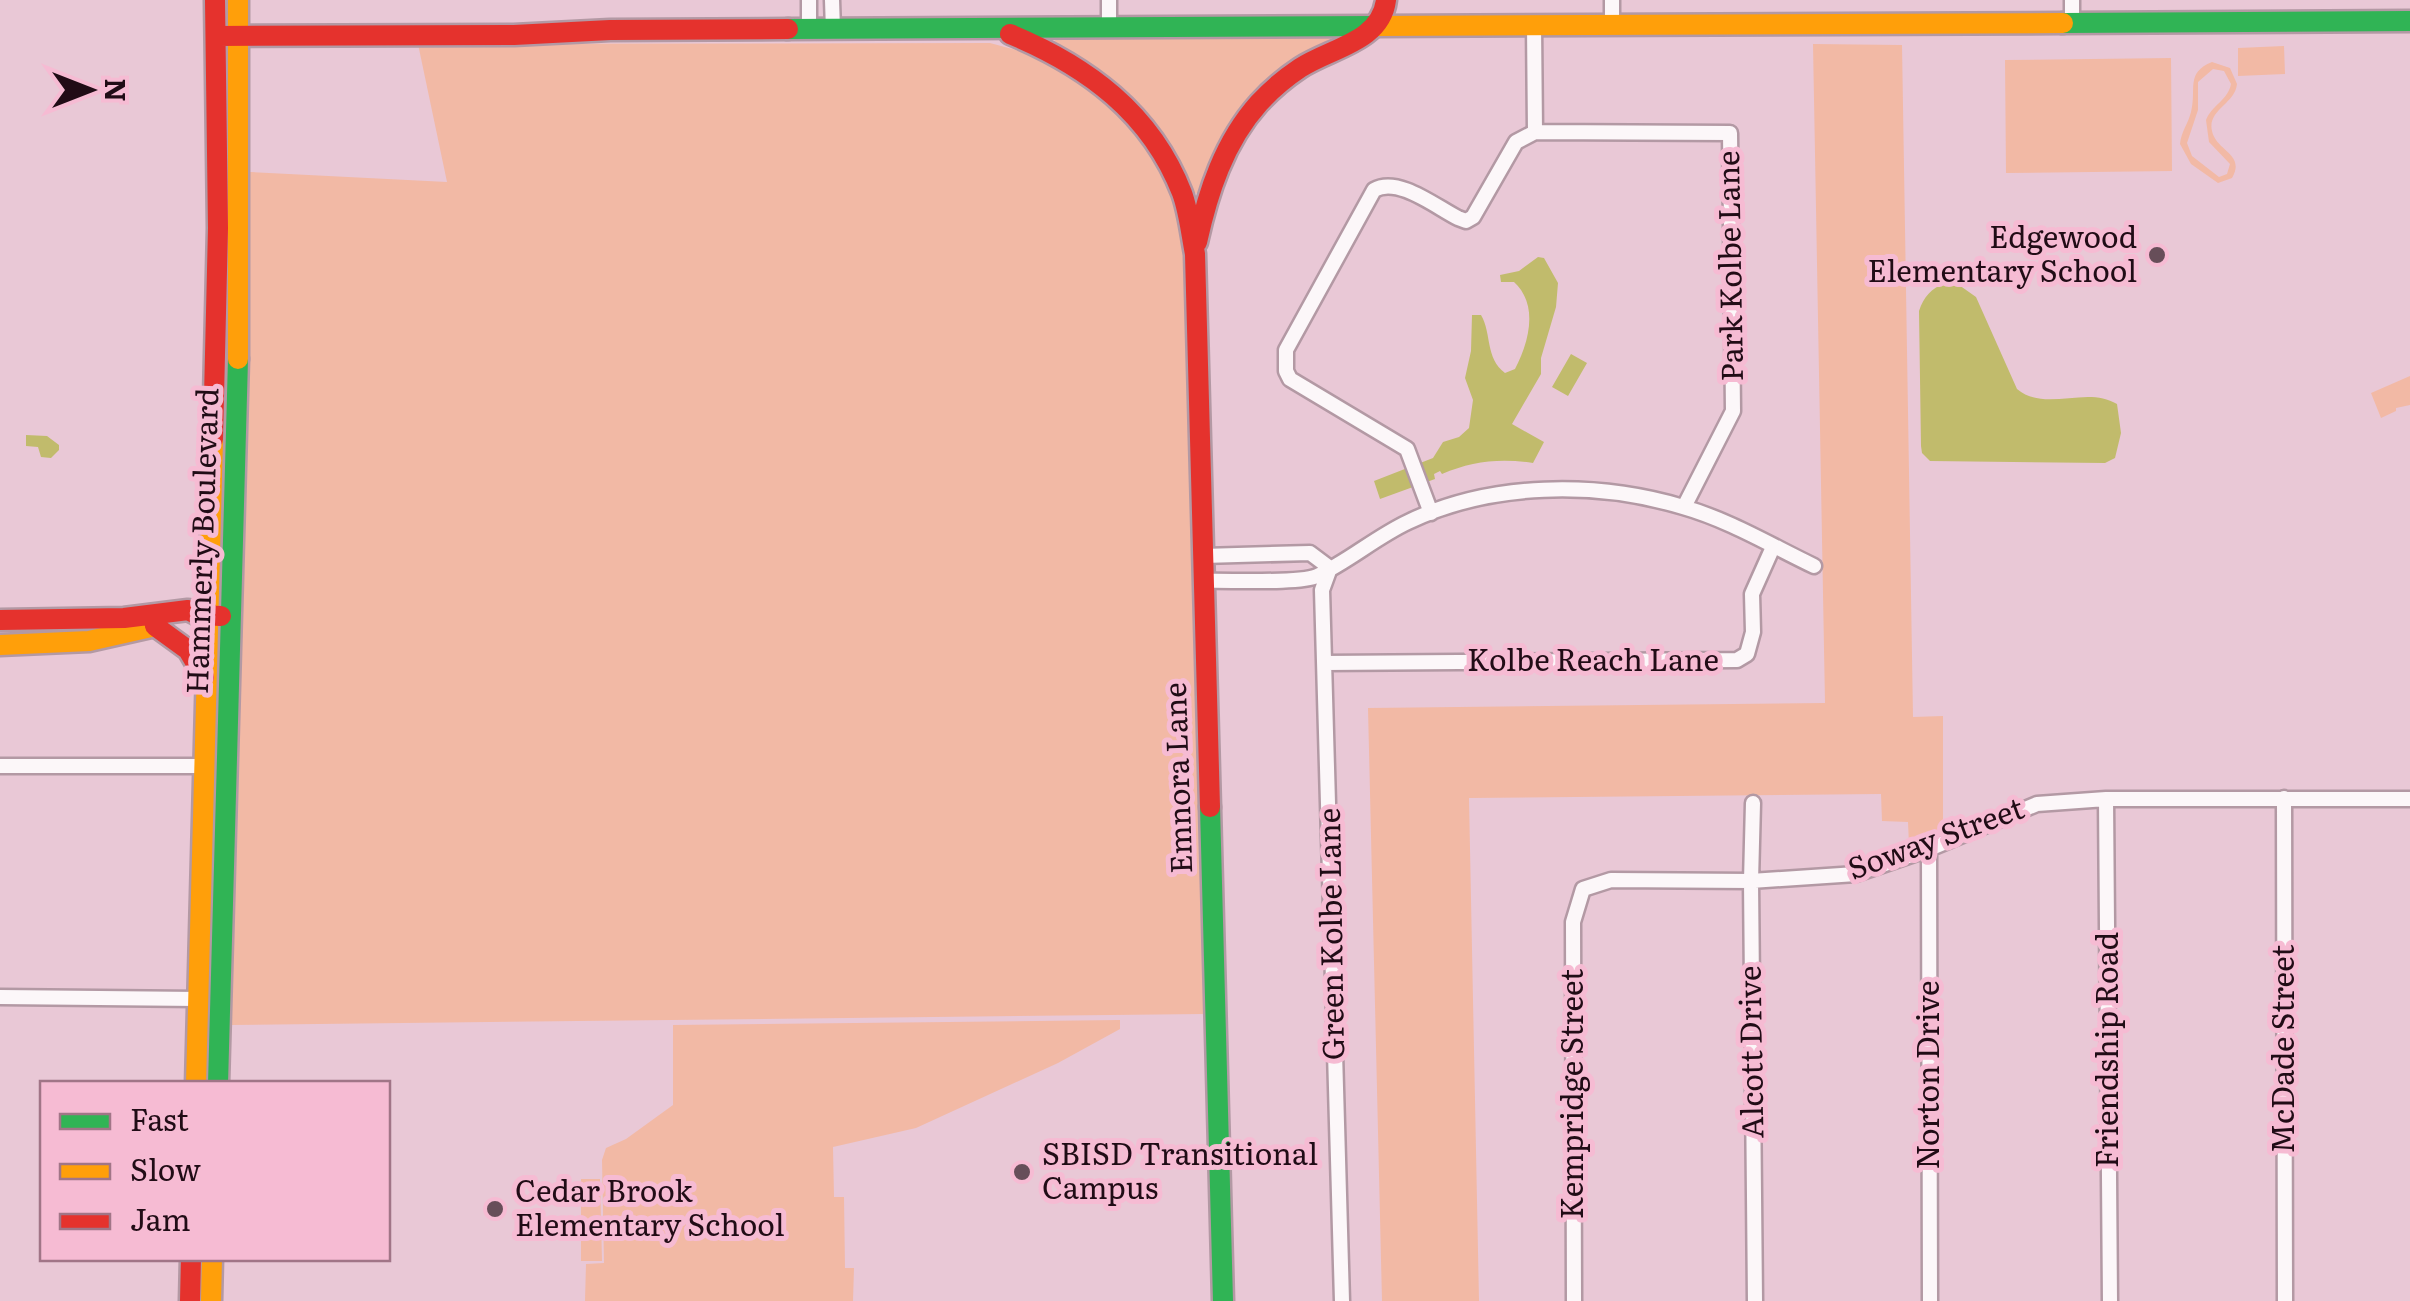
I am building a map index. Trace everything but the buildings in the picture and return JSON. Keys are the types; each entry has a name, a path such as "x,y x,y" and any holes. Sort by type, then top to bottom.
{"street":[{"name":"Hammerly Boulevard","path":"196,1081 207,684 203,615 218,228 215,0"},
{"name":"Hammerly Boulevard","path":"218,1081 240,286 238,0"},
{"path":"809,0 809,30"},
{"path":"832,0 833,30"},
{"path":"1109,0 1109,29"},
{"path":"1376,27 1386,9 1386,0"},
{"path":"1612,0 1612,25"},
{"path":"216,36 1376,27 1534,35 1612,25 2072,11 2410,21"},
{"name":"Emnora Lane","path":"1194,254 1205,199 1222,154 1240,124 1268,93 1297,70 1376,27"},
{"name":"Emnora Lane","path":"999,30 1040,45 1082,68 1118,96 1143,123 1166,157 1183,196 1194,254 1223,1301"},
{"path":"1431,514 1407,450 1290,379 1286,350 1374,190 1397,187 1466,221 1473,218 1516,142 1535,132 1534,35"},
{"name":"Park Kolbe Lane","path":"1535,132 1730,133 1733,411 1684,507"},
{"path":"1204,581 1314,578 1408,522 1476,500 1548,490 1601,491 1684,507 1814,566"},
{"name":"Kolbe Reach Lane","path":"1325,663 1737,660 1747,654 1753,632 1752,594 1773,546"},
{"path":"1203,556 1310,553 1330,568"},
{"name":"Green Kolbe Lane","path":"1330,568 1322,590 1342,1301"},
{"path":"0,620 124,618 188,610 230,616"},
{"path":"0,645 89,641 203,615"},
{"path":"155,626 191,653 207,684"},
{"path":"0,766 205,766"},
{"name":"McDade Street","path":"2284,798 2284,1301"},
{"name":"Soway Street","path":"1583,890 1611,880 1751,881 1856,874 1929,849 2037,804 2106,799 2410,799"},
{"name":"Friendship Road","path":"2106,799 2110,1301"},
{"name":"Alcott Drive","path":"1753,803 1755,1301"},
{"name":"Norton Drive","path":"1929,849 1930,1301"},
{"name":"Kempridge Street","path":"1574,1301 1572,922 1583,890"},
{"path":"200,914 223,915"},
{"path":"0,997 198,999"},
{"path":"190,1301 191,1261"},
{"path":"211,1301 212,1261"}],"shaded area":[{"path":"1330,36 1333,43 1307,59 1199,193 1192,194 1167,151 1053,46 1061,37"},
{"path":"990,43 1060,68 1107,101 1128,122 1161,169 1180,222 1185,268 1204,1014 229,1025 250,172 447,182 418,44"},
{"path":"1813,44 1902,45 1913,717 1943,716 1943,831 1909,845 1908,822 1882,821 1881,794 1469,798 1479,1301 1382,1301 1368,708 1825,703"},
{"path":"2284,46 2285,74 2238,76 2238,48"},
{"path":"2171,58 2172,171 2006,173 2005,60"},
{"path":"2212,62 2230,68 2237,84 2212,124 2215,138 2235,163 2232,178 2218,183 2191,164 2180,144 2193,104 2195,77","holes":["2213,69 2224,71 2231,84 2229,90 2206,120 2209,142 2230,164 2227,174 2219,177 2192,156 2187,143 2198,110 2198,82"]},
{"path":"1538,257 1544,258 1558,283 1556,307 1541,358 1541,374 1512,424 1544,442 1533,463 1486,462 1442,474 1440,471 1434,474 1435,479 1380,499 1374,481 1433,458 1443,442 1459,437 1469,428 1473,400 1465,378 1472,315 1481,315 1499,367 1505,373 1515,369 1527,336 1529,313 1522,291 1514,282 1501,282 1500,275 1519,271"},
{"path":"1945,283 1959,285 1976,297 2017,389 2040,399 2092,397 2117,404 2121,433 2115,458 2105,463 1930,461 1922,453 1919,311 1929,294"},
{"path":"1571,354 1587,363 1568,396 1552,387"},
{"path":"2410,376 2410,405 2381,418 2371,393"},
{"path":"26,435 47,436 59,445 59,450 51,458 41,457 38,447 26,446"},
{"path":"1120,1020 1120,1029 1058,1063 916,1128 833,1147 834,1197 844,1197 845,1268 854,1268 853,1301 585,1301 586,1264 604,1263 602,1160 606,1148 626,1139 673,1105 673,1025"},
{"path":"581,1179 600,1179 602,1261 581,1261"}],"traffic: fast":[{"path":"2063,23 2410,21"},
{"path":"788,29 1375,26"},
{"path":"218,1081 238,359"},
{"path":"1210,807 1223,1301"}],"traffic: slow":[{"path":"238,0 238,359"},
{"path":"1375,26 2063,23"},
{"path":"196,1081 213,439"},
{"path":"0,645 89,641 151,627"},
{"path":"211,1301 212,1261"}],"traffic: jam":[{"path":"213,439 218,228 215,0"},
{"path":"1197,242 1219,168 1247,118 1268,93 1294,72 1365,35 1375,26 1386,0"},
{"path":"216,36 788,29"},
{"path":"1010,34 1090,77 1134,116 1169,165 1186,208 1195,254 1210,807"},
{"path":"0,620 124,618 188,610 198,615 221,616"},
{"path":"155,626 188,650 204,677"},
{"path":"190,1301 191,1261"}],"place":[{"name":"Edgewood Elementary School","path":"2157,255"},
{"name":"SBISD Transitional Campus","path":"1022,1172"},
{"name":"Cedar Brook Elementary School","path":"495,1209"}]}
